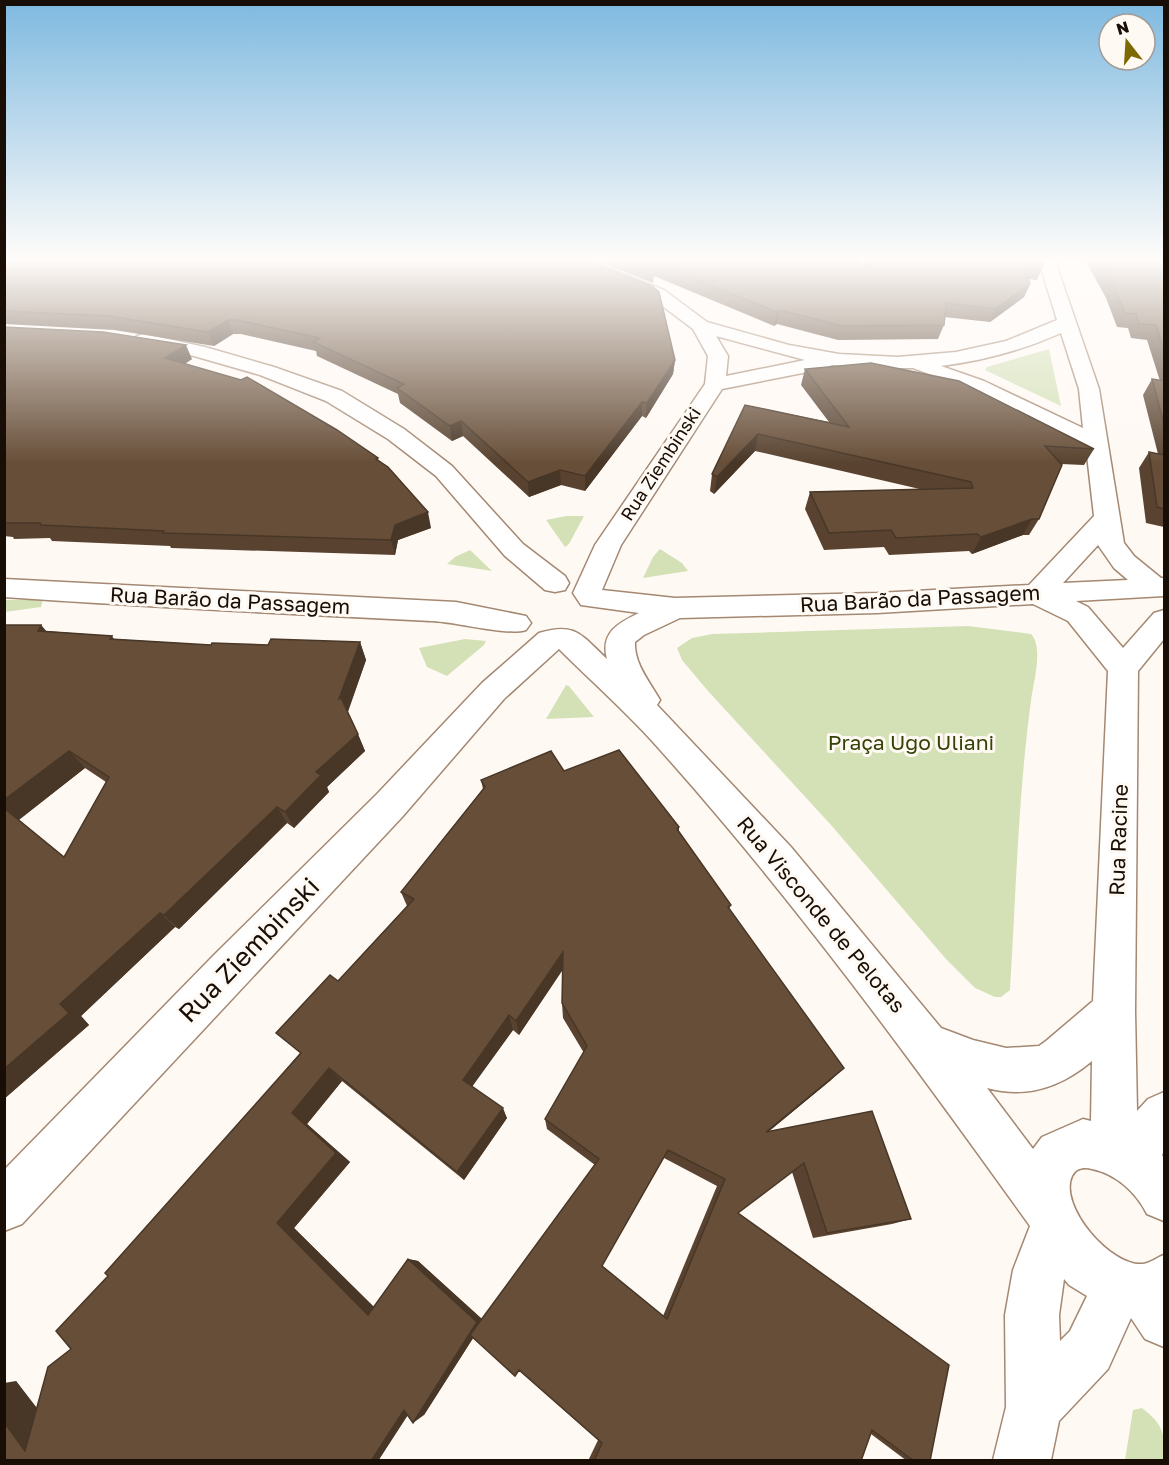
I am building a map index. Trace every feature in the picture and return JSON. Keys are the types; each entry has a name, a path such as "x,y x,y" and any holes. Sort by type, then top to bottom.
{"street":[{"path":"700,326 718,356 715,384 839,360"},
{"path":"701,326 778,348 839,360 912,362 956,358 1013,346 1058,326"},
{"path":"1067,326 1089,389 1111,544 1116,554 1161,598 1123,669 1078,614 1037,594 1086,543 1106,518"},
{"path":"121,338 198,351 267,371 334,396 396,434 444,471 514,550 574,590 595,607 589,626 579,634 531,618"},
{"path":"912,362 977,385 1097,443"},
{"name":"Rua Ziembinski","path":"574,590 608,545 715,384"},
{"path":"514,550 531,618"},
{"path":"531,618 539,585 574,590"},
{"name":"Rua Barão da Passagem","path":"4,588 531,618"},
{"name":"Rua Barão da Passagem","path":"574,590 675,609 877,603 1037,594 1161,598"},
{"name":"Rua Barão da Passagem","path":"663,731 622,663 619,648 621,638 634,628 675,609"},
{"name":"Rua Ziembinski","path":"4,1206 390,805 493,692 531,618"},
{"name":"Rua Visconde de Pelotas","path":"531,618 663,731 778,859 926,1044 1053,1219 1062,1237 1088,1267 1148,1294"},
{"name":"Rua Racine","path":"1122,1154 1114,1011 1123,669"},
{"path":"926,1044 996,1068 1029,1072 1054,1062 1114,1011"},
{"path":"1122,1154 1164,1115"},
{"path":"1022,1461 1034,1407 1032,1315 1039,1270 1053,1219 1046,1189 1048,1169 1059,1154 1083,1143 1122,1154 1158,1185 1164,1197"},
{"path":"1034,1407 1148,1294"}],"green space":[{"path":"1049,349 1061,406 985,370 987,367"},
{"path":"566,516 584,516 569,544 565,547 546,520"},
{"path":"660,549 682,563 688,571 643,578 653,557"},
{"path":"470,550 492,571 447,564 455,557"},
{"path":"43,599 41,607 5,612 4,600"},
{"name":"Praça Ugo Uliani","path":"968,626 1031,634 1037,648 1037,666 1031,701 1020,809 1010,990 1001,997 995,997 975,988 946,959 831,825 708,691 682,660 677,648 692,638 712,634"},
{"path":"465,639 486,641 447,676 427,667 419,648"},
{"path":"566,685 569,686 594,717 546,719"},
{"path":"1142,1408 1155,1420 1162,1431 1164,1460 1125,1460 1133,1410"}],"building":[{"path":"173,326 217,326 208,332"},
{"path":"266,326 667,326 675,360 647,403 642,402 585,476 560,470 528,482 461,421 450,426 397,388 404,384 313,342 320,338"},
{"path":"1156,326 1164,326 1164,351"},
{"path":"4,327 103,332 186,345 165,358 241,380 247,377 337,430 378,458 376,459 388,467 428,512 395,525 391,540 163,533 164,531 41,525 40,523 4,523"},
{"path":"871,363 959,381 1094,449 1045,446 1062,465 1039,519 1032,519 981,537 977,534 896,538 891,530 829,533 810,492 973,488 971,482 758,434 717,477 712,474 745,405 849,427 805,369"},
{"path":"1152,379 1164,381 1164,424"},
{"path":"1149,452 1164,455 1164,509 1157,507"},
{"path":"4,625 41,625 38,631 112,636 110,639 211,645 212,643 268,645 271,639 360,642 339,699 341,698 358,734 316,772 321,775 285,812 277,807 164,915 160,913 60,1004 69,1013 4,1069 4,808 64,857 109,777 69,751 4,800"},
{"path":"619,750 679,827 677,829 731,905 728,907 844,1068 766,1132 872,1111 911,1219 827,1233 804,1163 738,1213 949,1365 930,1461 914,1461 872,1430 861,1461 594,1461 602,1443 519,1370 515,1376 470,1335 599,1159 545,1119 587,1046 562,1003 563,952 516,1021 509,1015 463,1080 503,1108 457,1172 329,1068 292,1113 336,1153 277,1223 368,1315 408,1259 477,1322 413,1423 404,1410 371,1461 4,1461 4,1422 25,1451 48,1367 71,1349 56,1331 108,1276 105,1273 301,1053 276,1033 330,975 338,981 414,899 401,892 485,787 481,780 551,751 564,771","holes":["668,1150 725,1179 667,1319 602,1266"]}]}
